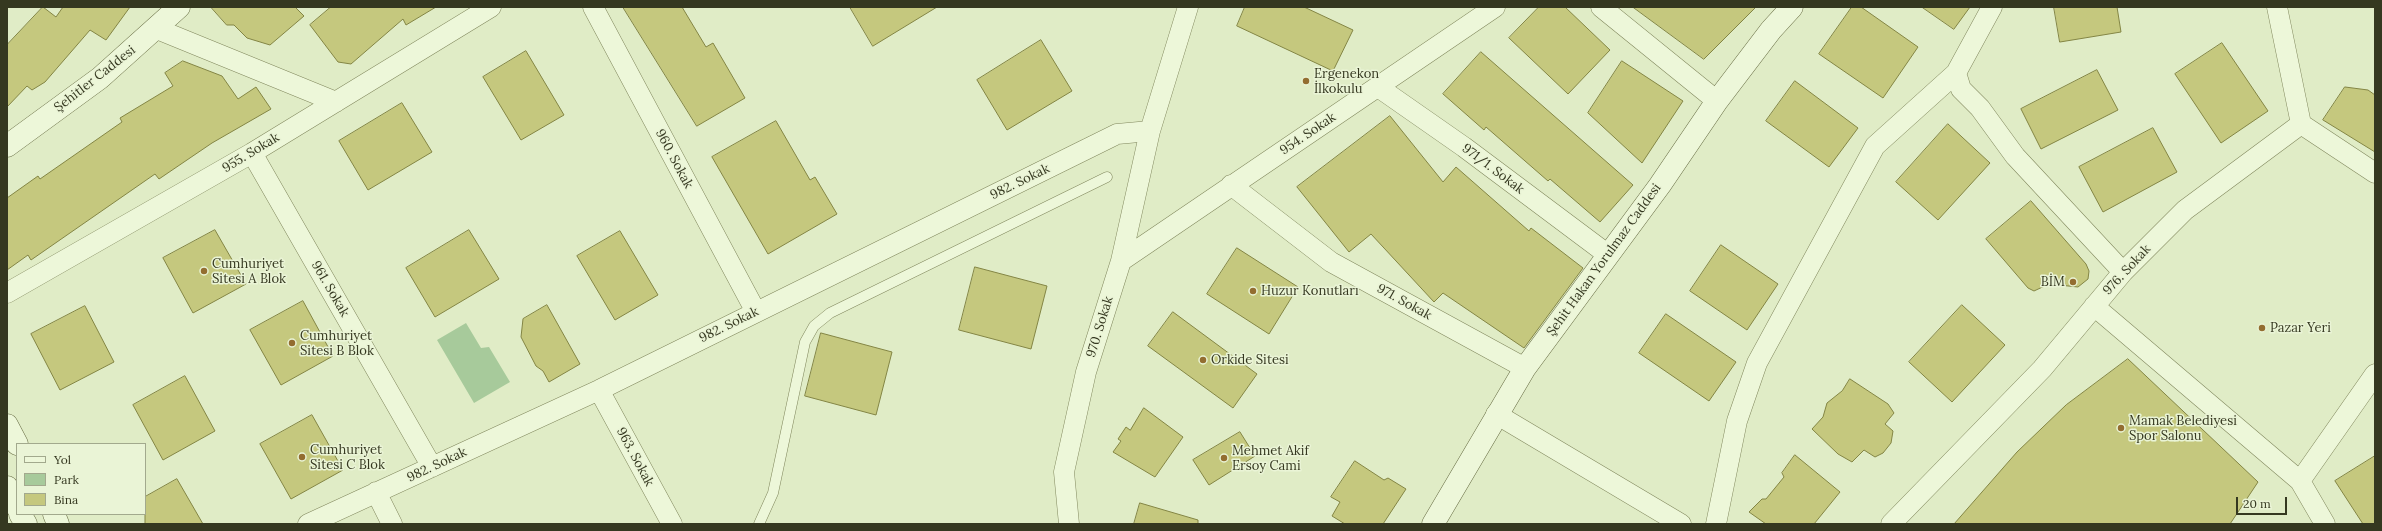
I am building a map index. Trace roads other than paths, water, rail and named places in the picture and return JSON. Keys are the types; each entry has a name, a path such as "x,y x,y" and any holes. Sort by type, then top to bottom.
{"street":[{"name":"Şehitler Caddesi","path":"7,146 100,78 179,7"},
{"name":"955. Sokak","path":"7,293 252,153 491,7"},
{"name":"960. Sokak","path":"593,7 756,312"},
{"name":"970. Sokak","path":"1069,524 1064,472 1086,372 1120,261 1150,131 1188,7"},
{"name":"954. Sokak","path":"1120,261 1495,7"},
{"path":"1601,7 1717,101"},
{"name":"Şehit Hakan Yorulmaz Caddesi","path":"1433,524 1496,414 1525,368 1607,254 1660,185 1717,101 1771,30 1792,7"},
{"path":"1716,524 1737,420 1757,363 1875,146 1956,73 1992,7"},
{"path":"2277,7 2301,124 2375,173"},
{"path":"157,28 336,102"},
{"path":"1956,73 1961,89 1980,108 2015,156 2123,272"},
{"name":"971/1. Sokak","path":"1378,87 1464,147 1607,254"},
{"name":"976. Sokak","path":"1891,524 2042,369 2123,272 2185,210 2301,124"},
{"name":"982. Sokak","path":"308,524 599,390 1117,134 1150,131"},
{"name":"961. Sokak","path":"252,153 432,467"},
{"name":"971. Sokak","path":"1231,185 1331,262 1525,368"},
{"path":"2094,306 2300,481 2324,524"},
{"path":"2300,481 2375,374"},
{"name":"963. Sokak","path":"599,390 672,524"},
{"path":"1496,414 1681,524"},
{"path":"7,424 16,443"},
{"path":"7,487 16,505"},
{"path":"376,492 392,524"},
{"path":"21,515 26,524"}],"lane":[{"path":"759,524 773,492 805,342 814,326 830,313 1106,177"}],"place":[{"name":"Ergenekon İlkokulu","path":"1306,81"},
{"name":"Cumhuriyet Sitesi A Blok","path":"204,271"},
{"name":"BİM","path":"2073,282"},
{"name":"Huzur Konutları","path":"1253,291"},
{"name":"Pazar Yeri","path":"2262,328"},
{"name":"Cumhuriyet Sitesi B Blok","path":"292,343"},
{"name":"Orkide Sitesi","path":"1203,360"},
{"name":"Mamak Belediyesi Spor Salonu","path":"2121,428"},
{"name":"Cumhuriyet Sitesi C Blok","path":"302,457"},
{"name":"Mehmet Akif Ersoy Cami","path":"1224,458"}]}
